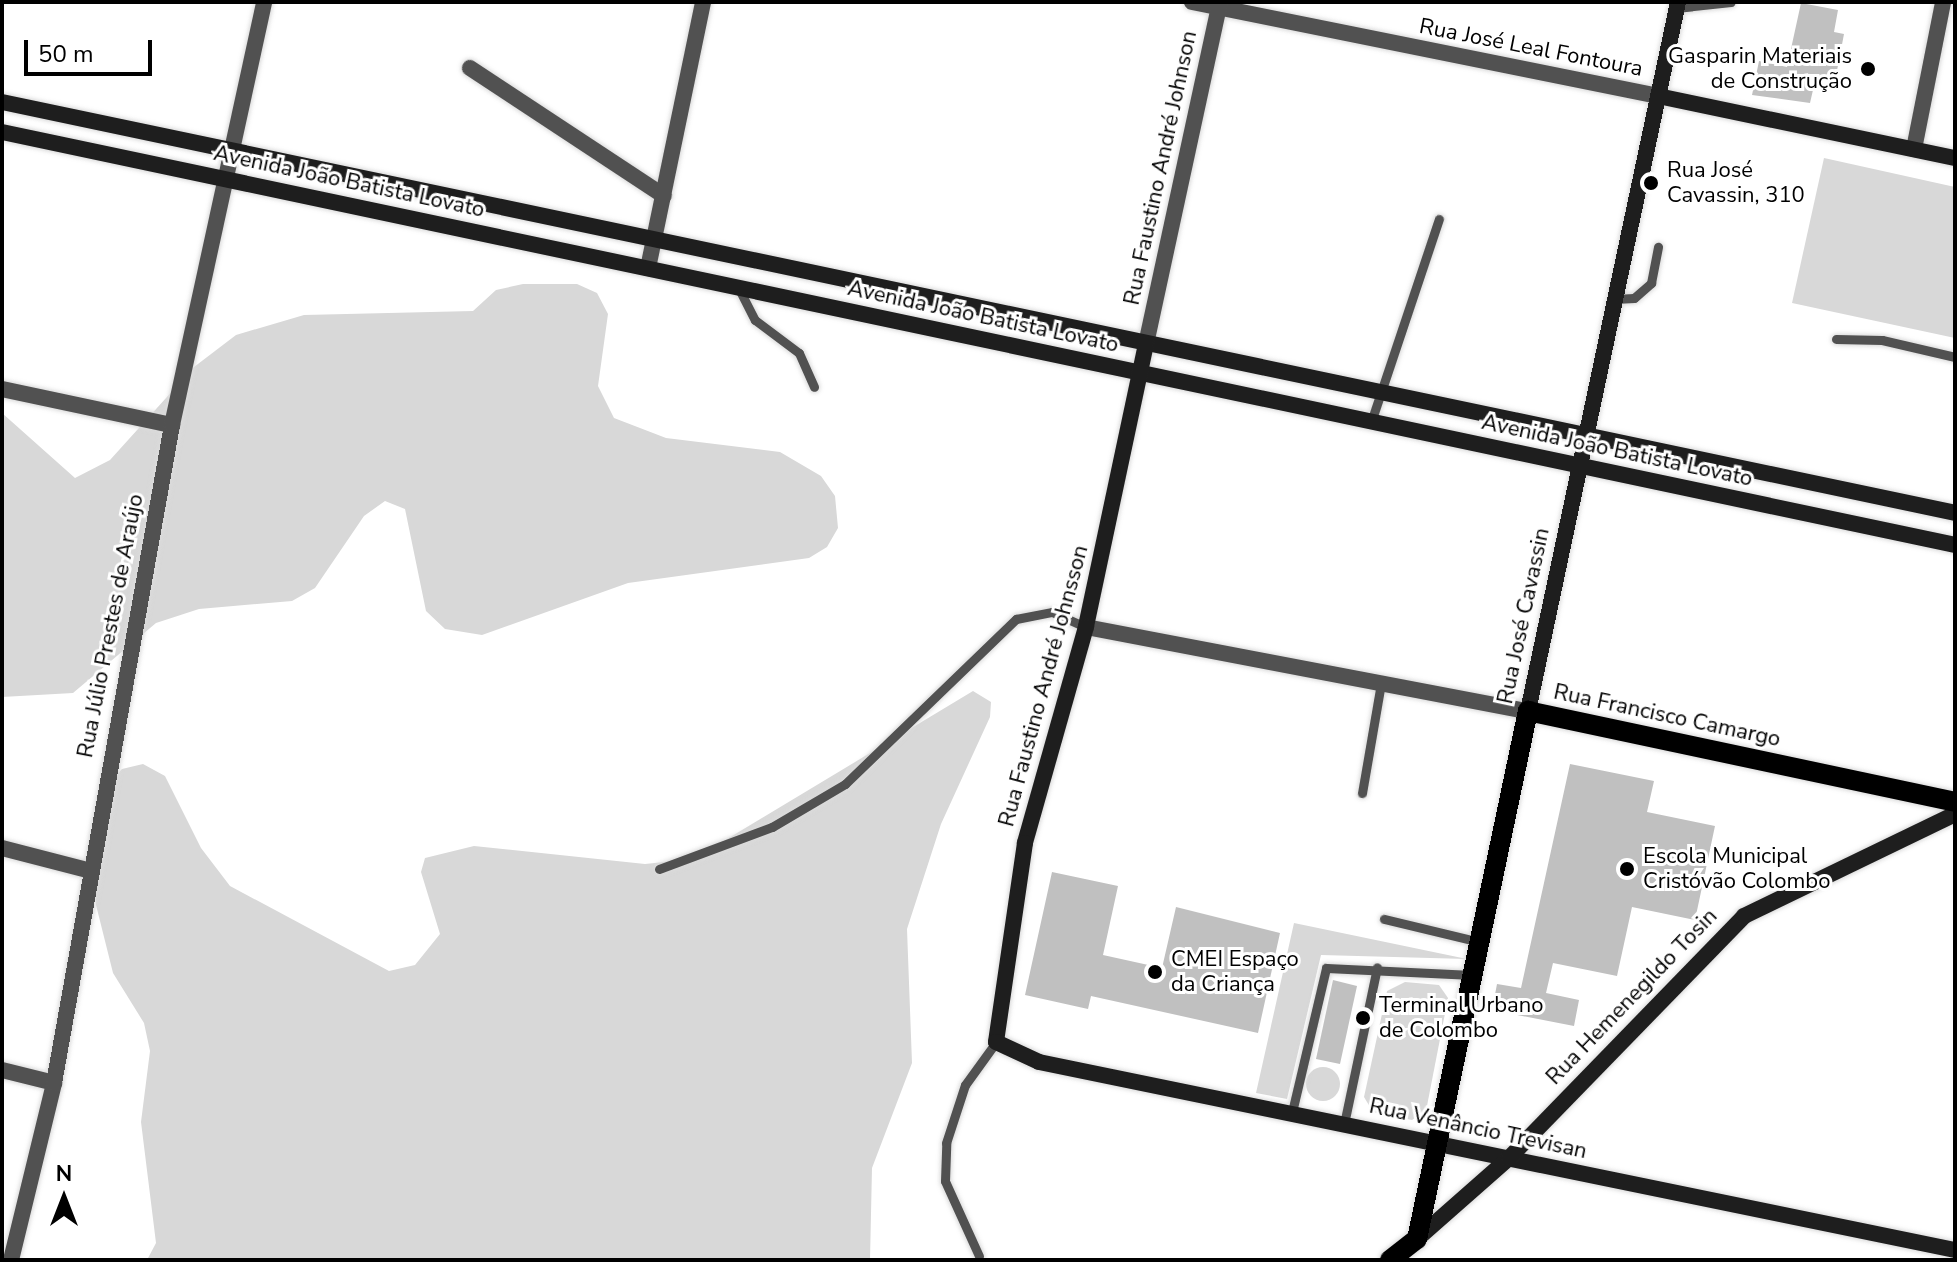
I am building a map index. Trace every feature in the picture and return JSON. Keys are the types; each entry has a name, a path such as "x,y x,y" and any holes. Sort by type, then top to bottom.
{"main road":[{"name":"Rua Francisco Camargo","path":"1528,711 1955,802"},
{"name":"Rua José Cavassin","path":"1417,1239 1528,711"},
{"path":"1390,1260 1417,1239"}],"street":[{"name":"Rua Júlio Prestes de Araújo","path":"11,1260 54,1083 87,870 172,425 264,2"},
{"path":"648,268 703,2"},
{"name":"Rua José Leal Fontoura","path":"1192,2 1219,5 1955,158"},
{"path":"1914,149 1943,2"},
{"name":"Rua Faustino André Johnson","path":"1146,344 1219,5"},
{"name":"Rua José Cavassin","path":"1528,711 1677,5"},
{"path":"470,68 664,196"},
{"name":"Avenida João Batista Lovato","path":"2,102 1955,513"},
{"name":"Avenida João Batista Lovato","path":"2,132 1955,545"},
{"name":"Rua Faustino André Johnsson","path":"996,1042 1025,843 1086,627 1146,344"},
{"path":"2,389 172,425"},
{"path":"1492,446 1497,417"},
{"name":"Rua Francisco Camargo","path":"1086,627 1528,711"},
{"name":"Rua Hemenegildo Tosin","path":"1417,1239 1509,1158 1744,916 1955,814"},
{"path":"2,848 87,870"},
{"name":"Rua Venâncio Trevisan","path":"996,1042 1039,1062 1955,1250"},
{"path":"2,1070 54,1083"}],"lane":[{"path":"1677,5 1731,2"},
{"path":"1371,422 1378,393 1439,219"},
{"path":"1615,299 1634,298 1651,283 1658,247"},
{"path":"738,287 755,320 799,353 814,387"},
{"path":"1836,339 1882,340 1955,357"},
{"path":"659,869 772,827 845,784 1016,619 1052,612 1086,627"},
{"path":"1362,793 1381,683"},
{"path":"1384,919 1480,942"},
{"path":"1292,1112 1321,974 1332,964 1473,975"},
{"path":"1344,1124 1377,967"},
{"path":"979,1256 948,1192 946,1143 965,1085 996,1042"}],"shaded area":[{"path":"1824,158 1955,187 1955,338 1792,303"},
{"path":"523,284 577,284 597,293 608,314 598,386 614,418 666,438 780,452 821,476 835,496 838,528 827,547 809,558 628,583 482,635 445,629 426,611 405,509 385,501 364,516 315,588 292,601 199,609 156,623 73,693 2,697 2,413 75,478 110,460 194,367 236,335 304,315 473,311 496,290"},
{"path":"973,691 991,702 990,717 941,824 907,929 912,1063 872,1168 870,1260 147,1260 156,1243 141,1122 150,1051 144,1023 113,973 96,905 94,831 104,788 122,769 143,764 165,776 201,848 230,886 389,971 415,965 440,934 421,872 425,858 474,846 645,864 694,859"},
{"path":"1294,923 1467,959 1321,955 1287,1099 1256,1093"},
{"path":"1405,982 1439,985 1448,998 1426,1111 1412,1120 1373,1112 1364,1097 1387,991"},
{"path":"1323,1067 1335,1072 1340,1084 1335,1096 1323,1101 1311,1096 1306,1084 1311,1072"}],"building":[{"path":"1801,3 1838,10 1834,32 1844,34 1835,81 1816,77 1810,103 1752,95 1759,61 1787,67"},
{"path":"1570,764 1654,781 1647,812 1715,826 1695,920 1632,907 1617,976 1553,963 1546,993 1579,1000 1574,1026 1492,1010 1497,984 1521,988"},
{"path":"1052,872 1118,886 1103,955 1162,968 1176,907 1280,933 1258,1033 1091,996 1088,1009 1025,995"},
{"path":"1333,980 1357,986 1340,1064 1316,1059"}],"place":[{"name":"Gasparin Materiais de Construção","path":"1868,69"},
{"name":"Rua José Cavassin, 310","path":"1651,183"},
{"name":"Escola Municipal Cristóvão Colombo","path":"1627,869"},
{"name":"CMEI Espaço da Criança","path":"1155,972"},
{"name":"Terminal Urbano de Colombo","path":"1363,1018"}]}
